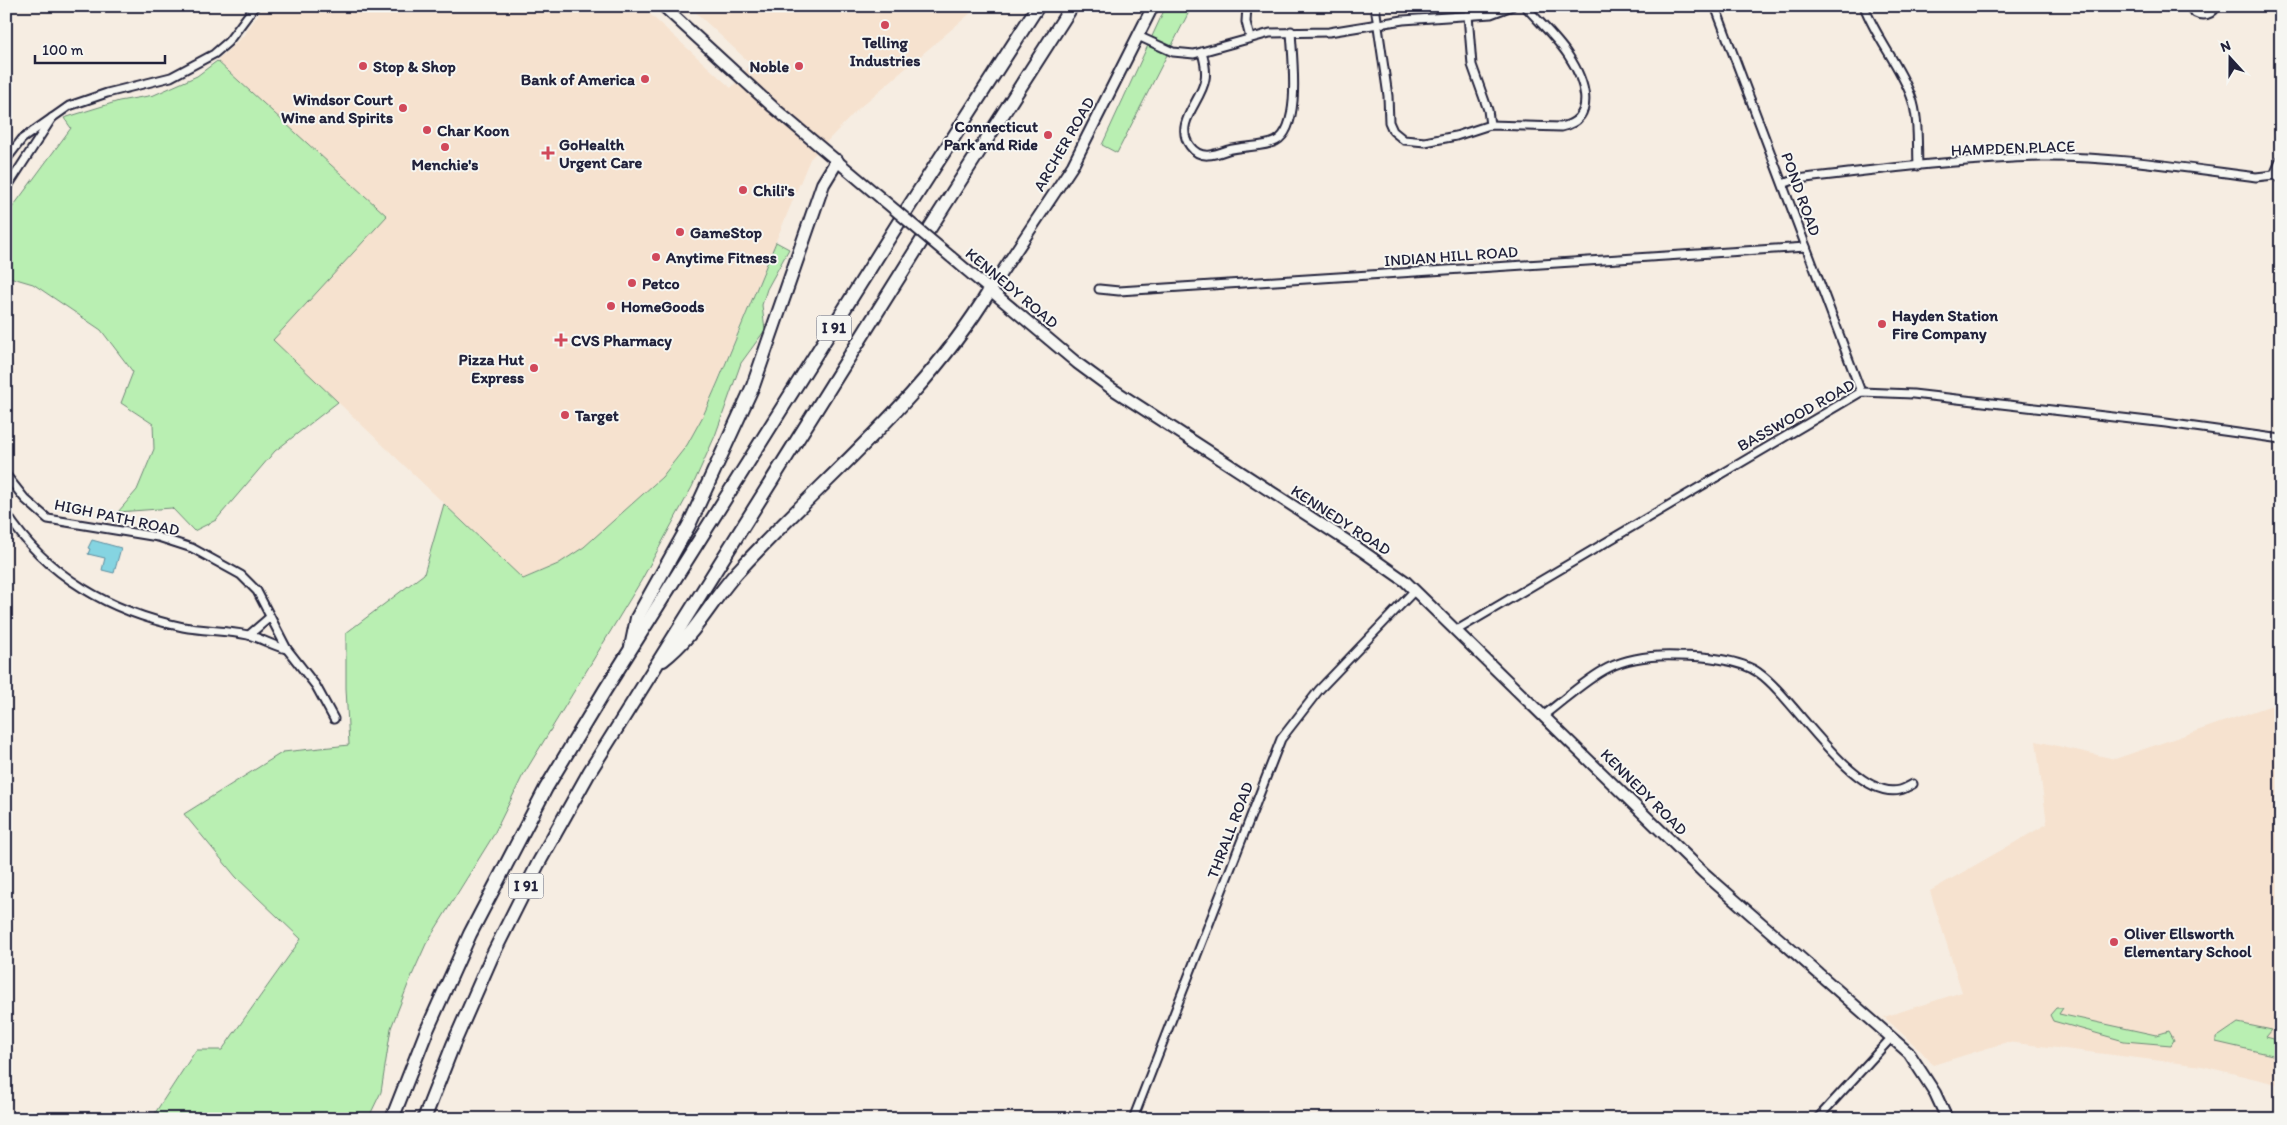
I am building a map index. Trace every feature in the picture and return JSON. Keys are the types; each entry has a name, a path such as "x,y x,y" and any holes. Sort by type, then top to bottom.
{"highway":[{"name":"I 91","path":"392,1119 445,989 500,874 561,763 630,650 1038,6"},
{"name":"I 91","path":"424,1119 469,1008 527,884 590,771 1072,6"},
{"path":"630,650 637,618 689,525 753,386 823,184 836,161"},
{"path":"655,666 683,642 745,563 905,403 953,344 990,290"}],"street":[{"path":"6,160 22,139 69,106 107,93 153,83 190,68 228,42 255,6"},
{"name":"KENNEDY ROAD","path":"662,6 836,161 1077,363 1111,388 1358,548 1415,590 1704,873 1909,1053 1922,1071 1947,1119"},
{"name":"ARCHER ROAD","path":"990,290 1073,165 1153,6"},
{"path":"1248,6 1246,22 1250,38"},
{"path":"1374,6 1388,96 1387,112 1393,131 1404,140 1425,142 1456,136 1490,125 1561,126 1571,124 1579,119 1586,101 1582,85 1568,55 1525,6"},
{"path":"1138,36 1173,52 1194,54 1250,38 1291,31 1329,32 1377,24 1492,14 1512,6"},
{"name":"POND ROAD","path":"1715,6 1861,392"},
{"path":"1864,6 1871,24 1904,80 1912,98 1918,166"},
{"path":"2189,6 2196,14 2200,15 2211,14 2217,6"},
{"path":"1468,15 1472,65 1488,110 1490,125"},
{"path":"1202,52 1205,79 1186,119 1185,128 1189,145 1205,156 1238,147 1274,142 1282,138 1288,128 1291,115 1293,98 1291,31"},
{"path":"6,189 52,117"},
{"name":"HAMPDEN PLACE","path":"1783,184 1796,179 1918,166 2042,157 2117,161 2256,177 2274,174"},
{"path":"2281,160 2274,174 2281,180"},
{"name":"INDIAN HILL ROAD","path":"1099,289 1119,291 1806,247"},
{"name":"BASSWOOD ROAD","path":"1457,630 1861,392 1913,394 2173,424 2281,439"},
{"name":"HIGH PATH ROAD","path":"6,476 25,499 48,519 158,537 192,548 241,575 257,591 287,649 316,686 334,719"},
{"path":"6,513 17,530 46,560 73,584 102,600 134,614 185,627 249,635 272,646 287,649"},
{"name":"THRALL ROAD","path":"1133,1119 1281,739 1319,690 1415,590"},
{"path":"249,635 270,617"},
{"path":"1544,715 1607,668 1629,660 1656,656 1690,656 1738,663 1758,672 1778,690 1843,764 1858,778 1888,790 1900,790 1914,784"},
{"path":"1817,1119 1892,1037"}],"shaded area":[{"path":"264,6 641,6 731,88 751,64 689,6 979,6 859,108 810,159 703,416 687,445 662,477 584,547 558,564 523,579 273,340 386,216 217,61 245,34"},
{"name":"Oliver Ellsworth Elementary School","path":"2281,702 2281,1085 2202,1066 2007,1042 1933,1065 1921,1051 1884,1017 1962,992 1930,891 2047,824 2036,741 2115,759"}],"green space":[{"path":"1166,6 1192,6 1117,153 1102,145"},
{"path":"217,61 387,216 273,340 338,402 275,451 216,520 194,531 172,508 118,512 137,490 154,449 153,424 121,403 133,372 101,330 33,284 6,276 6,222 12,208 71,128 64,118 119,101 154,95 197,76"},
{"path":"776,242 789,249 767,289 762,305 765,330 741,363 715,436 692,487 641,581 522,777 493,836 426,944 391,1028 381,1092 368,1119 162,1119 155,1113 196,1050 222,1050 301,939 236,877 184,814 283,752 349,745 346,633 424,574 444,504 523,579 558,564 584,547 662,477 687,445 703,416"},
{"path":"2056,1008 2063,1008 2059,1014 2156,1035 2169,1031 2174,1040 2171,1045 2124,1041 2053,1021 2050,1015"},
{"path":"2238,1023 2272,1030 2266,1037 2281,1041 2281,1057 2216,1042 2216,1038"}],"water":[{"path":"92,540 121,548 114,573 102,570 105,558 88,554 90,549 88,548"}],"place":[{"name":"Telling Industries","path":"885,25"},
{"name":"Stop & Shop","path":"363,66"},
{"name":"Noble","path":"799,66"},
{"name":"Bank of America","path":"645,79"},
{"name":"Windsor Court Wine and Spirits","path":"403,108"},
{"name":"Char Koon","path":"427,130"},
{"name":"Connecticut Park and Ride","path":"1048,135"},
{"name":"Menchie's","path":"445,147"},
{"name":"GoHealth Urgent Care","path":"548,153"},
{"name":"Chili's","path":"743,190"},
{"name":"GameStop","path":"680,232"},
{"name":"Anytime Fitness","path":"656,257"},
{"name":"Petco","path":"632,283"},
{"name":"HomeGoods","path":"611,306"},
{"name":"Hayden Station Fire Company","path":"1882,324"},
{"name":"CVS Pharmacy","path":"561,340"},
{"name":"Pizza Hut Express","path":"534,368"},
{"name":"Target","path":"565,415"},
{"name":"Oliver Ellsworth Elementary School","path":"2114,942"}]}
